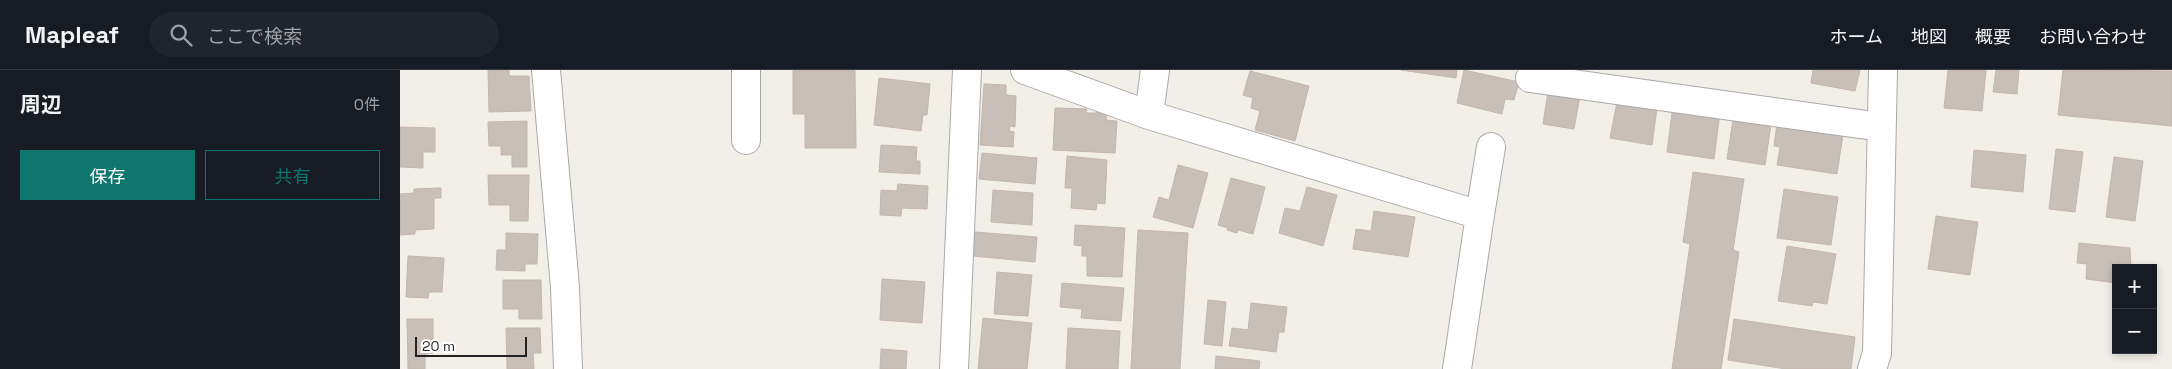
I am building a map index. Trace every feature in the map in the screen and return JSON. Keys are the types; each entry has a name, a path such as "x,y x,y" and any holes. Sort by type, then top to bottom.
{"street":[{"path":"546,70 565,286 568,369"},
{"path":"746,70 746,140"},
{"path":"954,369 967,70"},
{"path":"1024,70 1150,115 1480,215"},
{"path":"1150,115 1155,70"},
{"path":"1872,369 1877,352 1882,70"},
{"path":"1530,78 1881,127"},
{"path":"1457,369 1491,146"}],"building":[{"path":"488,70 509,70 509,76 529,76 531,111 489,112"},
{"path":"793,70 855,70 856,148 805,148 805,114 793,114"},
{"path":"1401,70 1457,70 1456,78"},
{"path":"1464,70 1519,82 1514,100 1505,99 1502,114 1457,103"},
{"path":"1813,70 1860,70 1855,91 1811,83"},
{"path":"1948,70 1986,70 1982,111 1944,108"},
{"path":"1996,70 2019,70 2017,94 1993,92"},
{"path":"2063,70 2172,71 2172,126 2058,115"},
{"path":"1250,71 1309,86 1295,141 1255,130 1260,111 1251,108 1253,98 1243,95"},
{"path":"879,78 930,84 927,115 923,115 921,131 874,125"},
{"path":"984,84 1006,85 1006,95 1016,96 1015,127 1010,126 1009,131 1014,132 1013,147 980,145"},
{"path":"1549,85 1581,90 1574,129 1543,124"},
{"path":"1617,102 1657,108 1652,145 1610,138"},
{"path":"1673,105 1720,112 1714,159 1667,152"},
{"path":"1055,108 1087,109 1086,113 1096,113 1096,110 1107,110 1106,120 1117,121 1115,153 1053,150"},
{"path":"1733,120 1771,125 1765,165 1727,159"},
{"path":"527,121 527,167 512,167 512,155 501,155 501,146 489,146 488,122"},
{"path":"1777,123 1843,134 1837,174 1777,165 1780,147 1774,146"},
{"path":"400,127 435,128 435,152 423,152 423,168 400,167"},
{"path":"881,145 917,147 916,161 920,161 920,174 879,172"},
{"path":"2056,149 2083,152 2075,212 2049,209"},
{"path":"1974,150 2026,155 2023,192 1971,187"},
{"path":"982,153 1037,158 1035,184 979,179"},
{"path":"1067,156 1107,160 1105,204 1097,203 1096,210 1071,208 1072,188 1065,188"},
{"path":"2114,157 2143,161 2135,221 2106,217"},
{"path":"1178,165 1208,173 1193,228 1153,217 1159,197 1169,200"},
{"path":"1693,172 1744,179 1733,250 1739,252 1721,369 1672,369 1690,244 1683,242"},
{"path":"488,175 529,175 528,221 510,221 510,205 489,205"},
{"path":"1231,178 1265,187 1253,234 1238,230 1237,233 1218,225"},
{"path":"898,184 928,186 927,209 902,208 901,216 880,215 881,190 897,191"},
{"path":"1307,187 1337,195 1323,246 1279,233 1285,208 1300,211"},
{"path":"441,188 441,198 434,198 434,229 415,230 415,234 400,235 400,194 414,193 414,189"},
{"path":"1784,189 1838,197 1831,245 1777,238"},
{"path":"993,190 1033,193 1032,225 991,222"},
{"path":"1374,211 1415,217 1408,257 1353,249 1356,229 1371,231"},
{"path":"1936,216 1978,222 1970,275 1928,269"},
{"path":"1075,225 1125,228 1122,277 1087,276 1087,256 1082,256 1082,246 1074,245"},
{"path":"1138,230 1188,233 1180,369 1131,369"},
{"path":"975,232 1037,237 1035,262 973,256"},
{"path":"506,233 538,234 537,264 525,264 525,271 496,270 497,250 506,250"},
{"path":"2079,243 2130,248 2131,264 2112,264 2112,282 2086,279 2087,264 2077,263"},
{"path":"1787,246 1836,254 1827,304 1813,302 1812,306 1778,301"},
{"path":"408,256 444,258 442,292 429,292 428,298 406,297"},
{"path":"997,272 1032,275 1028,316 994,314"},
{"path":"882,279 925,282 922,323 880,320"},
{"path":"503,280 541,280 542,319 519,319 519,309 503,309"},
{"path":"1062,283 1124,288 1121,321 1081,318 1082,309 1060,307"},
{"path":"1208,300 1226,302 1222,346 1204,344"},
{"path":"1251,303 1287,307 1284,332 1279,332 1276,352 1229,346 1232,328 1248,330"},
{"path":"983,318 1032,323 1027,369 978,369"},
{"path":"407,319 433,319 433,353 425,354 425,369 408,369"},
{"path":"1734,319 1855,337 1851,369 1786,369 1728,360"},
{"path":"506,328 540,328 541,353 533,353 534,369 507,369"},
{"path":"1068,328 1120,331 1118,369 1066,369"},
{"path":"881,349 907,351 906,369 880,369"},
{"path":"1216,356 1260,361 1259,369 1215,369"}]}
